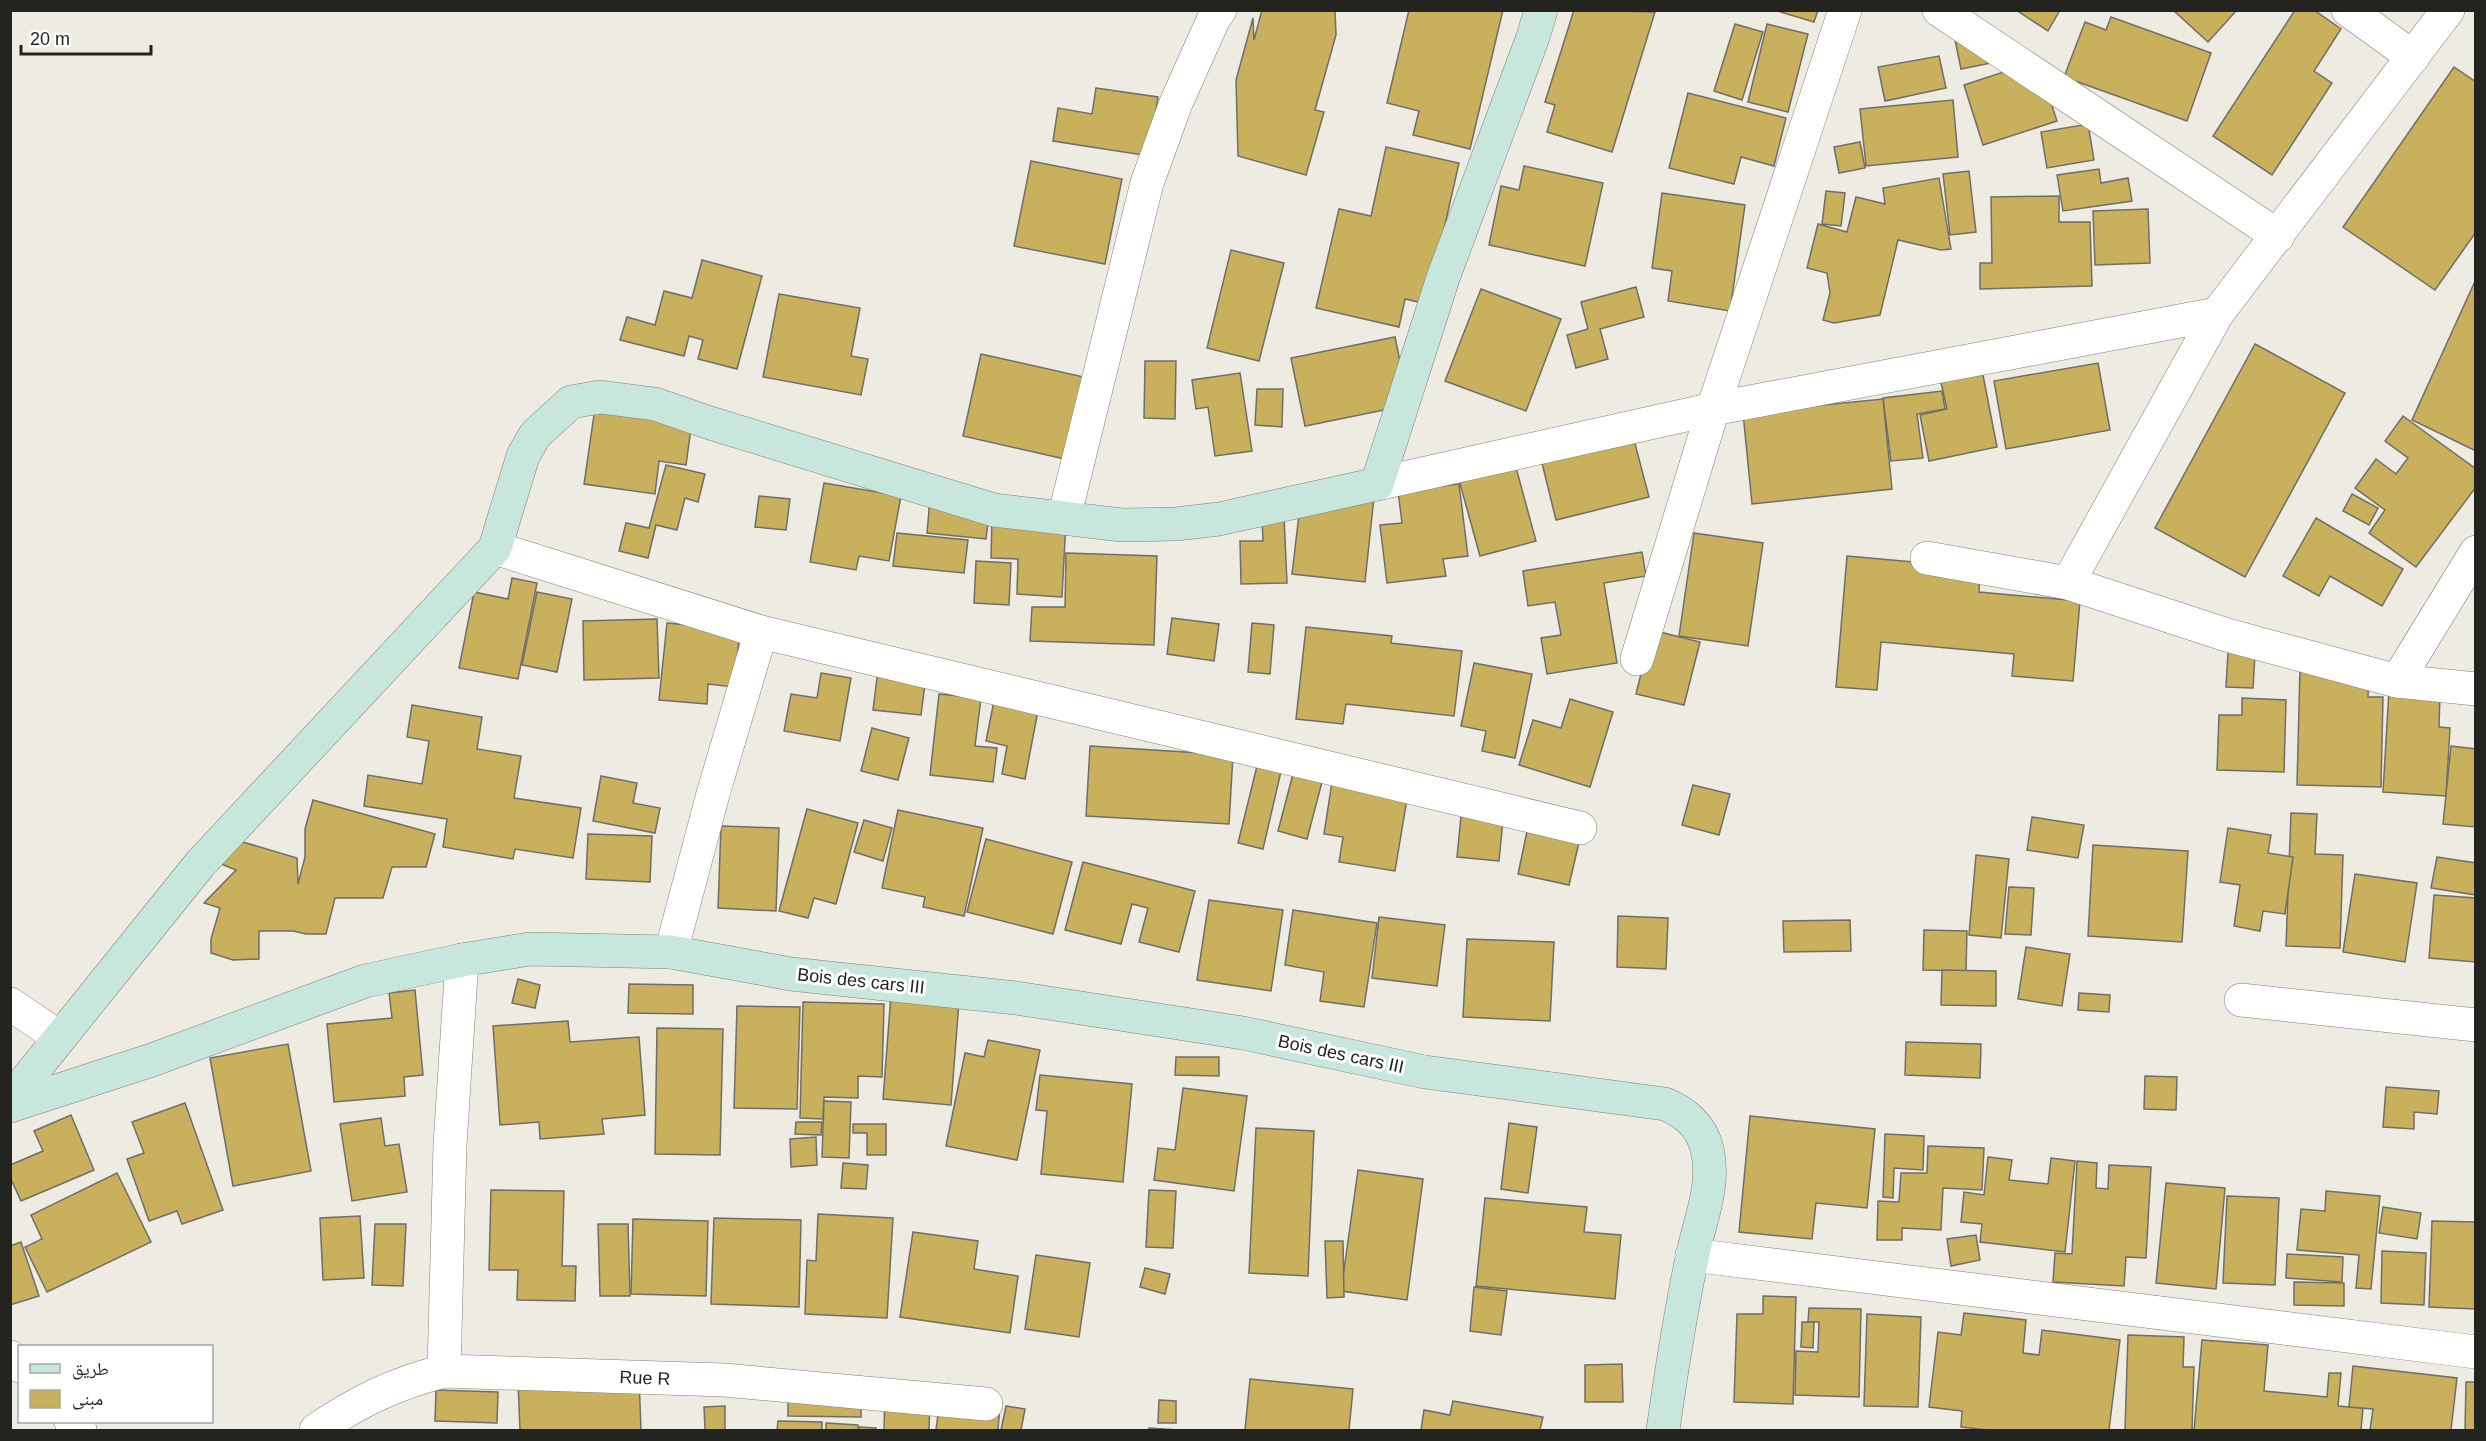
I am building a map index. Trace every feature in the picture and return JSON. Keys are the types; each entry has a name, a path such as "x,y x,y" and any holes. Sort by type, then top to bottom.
{"street":[{"path":"1064,518 1147,183 1176,104 1214,18 1220,10"},
{"path":"1377,484 1443,278 1541,10"},
{"path":"1637,658 1713,410 1845,10"},
{"path":"1939,10 2278,236"},
{"path":"2348,10 2413,57"},
{"path":"2068,583 2217,314 2448,10"},
{"path":"10,1100 200,864 495,548 523,456 535,435 571,402 600,396 655,404 994,510 1122,525 1176,524 1219,519 1713,410 2217,314"},
{"path":"495,548 760,632 1580,828"},
{"path":"2397,681 2475,552"},
{"path":"1927,558 2068,583 2227,635 2397,681 2475,689"},
{"path":"671,952 713,794 760,632"},
{"name":"Bois des cars III","path":"10,1106 152,1060 365,981 462,960 530,950 671,952 791,974 1016,998 1243,1033 1425,1072 1665,1104 1686,1114 1706,1147 1709,1165 1705,1212 1692,1255 1663,1431"},
{"path":"444,1371 450,1145 462,960"},
{"path":"2241,1000 2475,1025"},
{"path":"10,1004 59,1037"},
{"path":"1692,1255 2475,1352"},
{"name":"Rue R","path":"316,1431 347,1409 403,1381 444,1371 724,1380 986,1404"}],"building":[{"path":"1262,10 1335,10 1336,35 1315,110 1324,112 1306,175 1238,156 1236,80 1253,18 1254,40"},
{"path":"1409,10 1503,10 1470,149 1413,135 1419,111 1387,103"},
{"path":"1574,10 1655,12 1612,152 1547,132 1555,105 1545,102"},
{"path":"1774,10 1818,10 1814,22"},
{"path":"2016,10 2060,10 2048,31"},
{"path":"2173,10 2237,10 2208,42"},
{"path":"2295,10 2314,10 2341,29 2314,71 2332,83 2272,175 2213,136"},
{"path":"2111,17 2211,53 2187,121 2064,77 2085,22 2106,30"},
{"path":"1735,24 1763,32 1742,100 1714,91"},
{"path":"1767,24 1808,34 1788,112 1748,102"},
{"path":"1955,40 1996,62 1961,69"},
{"path":"1939,56 1946,88 1885,101 1878,67"},
{"path":"2037,61 2057,121 1983,145 1964,85"},
{"path":"2454,67 2476,82 2476,232 2435,290 2343,227"},
{"path":"1096,88 1158,97 1149,156 1053,141 1058,108 1092,114"},
{"path":"1688,93 1786,118 1774,166 1741,157 1734,184 1669,168"},
{"path":"1953,100 1958,157 1866,166 1860,109"},
{"path":"2088,124 2094,160 2047,168 2041,132"},
{"path":"1860,142 1865,168 1839,173 1834,147"},
{"path":"1386,147 1459,163 1427,304 1405,299 1399,327 1316,308 1339,209 1371,216"},
{"path":"1031,161 1122,179 1105,264 1014,246"},
{"path":"1524,166 1603,183 1585,266 1489,245 1501,186 1519,190"},
{"path":"2099,169 2101,183 2128,178 2132,201 2063,211 2057,175"},
{"path":"1969,171 1976,232 1950,235 1943,174"},
{"path":"1939,178 1951,249 1941,250 1898,240 1880,315 1834,323 1823,320 1830,293 1827,273 1807,268 1818,224 1847,232 1856,197 1885,204 1883,188"},
{"path":"1826,191 1845,193 1841,226 1822,224"},
{"path":"1662,193 1745,205 1730,311 1668,301 1672,271 1652,268"},
{"path":"2059,196 2059,222 2090,222 2092,286 1980,289 1980,263 1992,263 1991,197"},
{"path":"2148,209 2150,263 2095,265 2093,211"},
{"path":"1231,250 1284,263 1259,361 1207,348"},
{"path":"702,260 762,276 737,369 698,359 703,340 689,336 684,356 620,340 627,317 655,325 664,291 692,298"},
{"path":"2476,279 2476,451 2412,420"},
{"path":"1636,287 1644,317 1600,329 1608,359 1576,368 1567,335 1588,329 1581,302"},
{"path":"1481,289 1561,319 1526,411 1445,381"},
{"path":"779,294 860,308 851,356 868,359 861,395 763,377"},
{"path":"1395,337 1409,405 1305,426 1291,358"},
{"path":"2255,344 2345,393 2245,577 2155,528"},
{"path":"981,354 1097,380 1078,462 963,436"},
{"path":"1145,361 1176,361 1175,419 1144,418"},
{"path":"2098,363 2110,430 2006,449 1994,381"},
{"path":"1982,370 1997,447 1929,461 1920,415 1947,409 1940,378"},
{"path":"1240,373 1252,451 1215,456 1208,407 1196,409 1192,380"},
{"path":"1257,389 1283,389 1282,427 1255,425"},
{"path":"1942,391 1945,409 1917,414 1923,458 1891,461 1883,398"},
{"path":"1883,399 1892,489 1752,504 1743,413"},
{"path":"595,408 692,421 686,465 659,461 655,494 584,484"},
{"path":"2403,416 2476,469 2476,487 2416,567 2369,533 2385,510 2355,488 2376,459 2396,474 2408,458 2385,441"},
{"path":"1634,440 1649,497 1556,520 1542,463"},
{"path":"1515,464 1536,541 1480,556 1459,480"},
{"path":"666,465 705,474 698,502 685,498 677,530 656,525 648,558 619,551 626,523 649,528"},
{"path":"824,483 901,496 889,561 859,556 856,570 810,562"},
{"path":"1459,484 1468,556 1443,559 1446,576 1387,583 1380,525 1402,523 1398,491"},
{"path":"1302,489 1374,497 1365,582 1292,574"},
{"path":"2352,494 2378,508 2369,525 2343,511"},
{"path":"759,496 790,499 786,530 755,527"},
{"path":"930,499 990,506 986,539 927,533"},
{"path":"1284,516 1287,583 1241,584 1240,541 1263,541 1262,517"},
{"path":"992,517 1066,521 1062,597 1017,594 1018,559 991,558"},
{"path":"2316,518 2403,569 2382,606 2330,576 2319,596 2283,576"},
{"path":"897,533 968,540 964,573 893,566"},
{"path":"1694,533 1763,543 1748,646 1679,636"},
{"path":"1642,552 1646,576 1604,583 1617,663 1547,674 1541,638 1561,635 1555,602 1528,606 1523,571"},
{"path":"1066,553 1157,556 1154,645 1030,641 1032,607 1065,607"},
{"path":"1847,556 1980,568 1979,592 2080,601 2073,681 2012,676 2014,654 1881,642 1877,690 1836,687"},
{"path":"976,561 1011,563 1009,605 974,603"},
{"path":"512,578 537,583 518,679 459,668 474,592 508,599"},
{"path":"537,592 572,599 557,672 522,665"},
{"path":"1172,618 1219,624 1214,661 1167,654"},
{"path":"657,619 659,678 584,680 583,621"},
{"path":"667,623 740,630 734,687 708,684 707,704 659,700"},
{"path":"1252,623 1274,625 1270,674 1248,672"},
{"path":"1306,627 1392,636 1391,643 1462,651 1454,716 1346,704 1343,724 1296,719"},
{"path":"1652,630 1700,642 1684,705 1636,694"},
{"path":"2229,636 2256,637 2253,688 2226,687"},
{"path":"1474,663 1532,674 1515,758 1482,751 1486,731 1461,726"},
{"path":"2300,668 2369,669 2368,697 2383,697 2381,787 2297,785"},
{"path":"878,670 926,676 921,715 873,710"},
{"path":"821,673 851,678 840,741 784,731 791,694 817,698"},
{"path":"2389,690 2440,693 2439,727 2450,728 2446,796 2383,792"},
{"path":"996,691 1040,700 1025,779 1002,774 1007,746 986,741"},
{"path":"939,694 981,698 975,746 997,748 993,782 930,775"},
{"path":"2242,698 2286,700 2284,772 2217,770 2219,715 2242,715"},
{"path":"1570,699 1613,712 1590,787 1519,765 1533,720 1561,728"},
{"path":"412,705 482,717 477,749 521,756 514,798 581,808 573,858 515,849 513,859 443,847 447,819 364,806 368,775 422,784 429,741 407,737"},
{"path":"872,728 909,738 898,780 861,771"},
{"path":"1090,746 1233,755 1229,824 1086,816"},
{"path":"2451,746 2476,749 2476,827 2443,824"},
{"path":"1258,762 1282,767 1263,849 1238,843"},
{"path":"1293,774 1322,782 1307,839 1278,831"},
{"path":"601,776 637,783 633,803 660,808 655,833 593,821"},
{"path":"1332,782 1408,793 1395,871 1339,862 1343,837 1324,834"},
{"path":"1693,785 1730,794 1719,835 1682,825"},
{"path":"313,800 435,834 426,867 392,867 383,898 335,898 326,934 259,931 259,959 233,960 211,953 211,939 220,908 204,903 236,870 216,862 236,840 297,858 298,884 305,857 305,829"},
{"path":"807,809 858,823 836,904 814,898 808,918 779,911"},
{"path":"898,810 983,828 964,916 923,907 925,897 882,888"},
{"path":"2291,813 2317,814 2315,854 2343,855 2340,948 2286,946"},
{"path":"1461,816 1503,820 1499,861 1457,857"},
{"path":"2032,817 2084,825 2078,858 2027,850"},
{"path":"864,820 892,828 883,861 854,852"},
{"path":"1529,822 1581,834 1569,885 1518,874"},
{"path":"721,826 779,828 776,911 718,908"},
{"path":"2228,828 2271,835 2268,853 2293,857 2285,914 2263,911 2260,931 2234,926 2240,885 2220,882"},
{"path":"588,834 652,836 650,882 586,879"},
{"path":"986,839 1072,862 1053,934 967,912"},
{"path":"2093,845 2188,851 2182,942 2088,936"},
{"path":"1976,855 2009,859 2001,938 1969,935"},
{"path":"2437,857 2476,863 2476,895 2431,888"},
{"path":"1083,862 1195,891 1179,952 1139,942 1148,908 1132,904 1121,944 1065,930"},
{"path":"2355,874 2417,883 2405,962 2343,952"},
{"path":"2009,887 2034,888 2031,935 2005,934"},
{"path":"2434,895 2476,898 2476,962 2429,958"},
{"path":"1209,900 1283,910 1271,991 1197,980"},
{"path":"1293,910 1377,923 1364,1007 1320,1001 1324,972 1285,965"},
{"path":"1618,916 1668,918 1666,969 1617,967"},
{"path":"1379,917 1445,925 1437,986 1372,978"},
{"path":"1850,920 1851,951 1784,952 1783,921"},
{"path":"1924,930 1967,931 1966,971 1923,970"},
{"path":"1467,939 1554,942 1550,1021 1463,1017"},
{"path":"2026,947 2070,954 2062,1006 2018,999"},
{"path":"1942,970 1996,971 1996,1006 1941,1005"},
{"path":"518,979 540,985 535,1008 512,1003"},
{"path":"629,984 693,985 693,1014 628,1013"},
{"path":"415,990 423,1075 404,1077 405,1096 334,1102 327,1024 392,1018 389,993"},
{"path":"2079,993 2110,995 2109,1012 2078,1010"},
{"path":"891,995 959,1001 951,1105 883,1099"},
{"path":"803,1002 884,1004 882,1077 858,1076 858,1098 824,1097 823,1119 800,1118"},
{"path":"737,1006 800,1007 797,1109 734,1108"},
{"path":"568,1021 570,1042 639,1037 645,1115 602,1119 604,1134 540,1139 539,1122 500,1125 493,1026"},
{"path":"657,1028 723,1029 720,1155 655,1154"},
{"path":"988,1040 1040,1050 1017,1160 946,1146 965,1053 984,1057"},
{"path":"1906,1042 1981,1044 1980,1078 1905,1075"},
{"path":"288,1044 311,1171 233,1186 210,1058"},
{"path":"1176,1057 1219,1057 1219,1076 1175,1075"},
{"path":"1040,1075 1132,1084 1123,1182 1041,1174 1047,1111 1036,1110"},
{"path":"2145,1076 2177,1077 2176,1110 2144,1109"},
{"path":"2386,1087 2439,1091 2437,1114 2414,1112 2414,1129 2383,1127"},
{"path":"1183,1088 1247,1096 1234,1191 1154,1180 1158,1148 1175,1150"},
{"path":"824,1101 851,1102 849,1158 822,1157"},
{"path":"185,1103 223,1210 182,1224 177,1211 149,1221 127,1159 144,1153 132,1122"},
{"path":"71,1115 94,1170 21,1201 10,1177 10,1165 43,1151 34,1131"},
{"path":"1750,1116 1875,1129 1867,1208 1816,1203 1812,1239 1739,1232"},
{"path":"381,1118 385,1146 399,1144 407,1192 352,1201 340,1124"},
{"path":"796,1122 822,1122 821,1135 795,1134"},
{"path":"1509,1123 1537,1127 1528,1193 1501,1189"},
{"path":"853,1124 886,1124 886,1155 867,1155 867,1133 853,1133"},
{"path":"1256,1128 1314,1131 1308,1276 1249,1273"},
{"path":"1885,1134 1924,1136 1923,1170 1894,1168 1893,1198 1883,1197"},
{"path":"816,1137 817,1165 791,1167 790,1139"},
{"path":"1928,1146 1984,1148 1982,1190 1943,1188 1941,1230 1902,1228 1902,1240 1877,1240 1878,1201 1899,1202 1901,1173 1927,1173"},
{"path":"1988,1157 2012,1160 2009,1180 2048,1184 2051,1158 2075,1161 2065,1252 1980,1242 1982,1224 1961,1222 1964,1192 1984,1195"},
{"path":"2077,1161 2097,1163 2096,1188 2108,1189 2109,1165 2151,1167 2146,1258 2126,1257 2124,1286 2053,1282 2055,1253 2072,1254"},
{"path":"843,1163 868,1165 866,1189 841,1188"},
{"path":"1358,1170 1423,1179 1407,1300 1341,1291"},
{"path":"117,1173 151,1242 47,1292 25,1247 42,1239 31,1215"},
{"path":"2166,1183 2225,1188 2216,1289 2156,1283"},
{"path":"491,1190 564,1191 562,1266 576,1266 575,1301 517,1300 518,1270 489,1270"},
{"path":"1149,1190 1176,1191 1173,1248 1146,1247"},
{"path":"2326,1191 2380,1196 2371,1289 2356,1288 2359,1255 2297,1250 2301,1209 2325,1211"},
{"path":"2227,1196 2279,1198 2275,1285 2223,1283"},
{"path":"1485,1198 1587,1207 1584,1232 1621,1235 1615,1299 1476,1286"},
{"path":"2383,1207 2421,1213 2417,1239 2379,1233"},
{"path":"818,1214 893,1218 887,1318 805,1314 807,1260 816,1261"},
{"path":"360,1216 364,1278 323,1280 320,1218"},
{"path":"714,1218 801,1220 799,1307 711,1304"},
{"path":"633,1219 708,1221 706,1296 631,1294"},
{"path":"2432,1221 2476,1222 2476,1309 2429,1307"},
{"path":"375,1224 406,1224 403,1286 372,1285"},
{"path":"598,1224 628,1224 630,1296 600,1296"},
{"path":"913,1232 978,1241 974,1269 1018,1276 1010,1333 900,1317"},
{"path":"1976,1235 1980,1260 1951,1266 1947,1239"},
{"path":"1325,1241 1343,1241 1344,1297 1327,1298"},
{"path":"21,1242 39,1296 10,1305 10,1246"},
{"path":"2382,1251 2426,1253 2424,1305 2381,1303"},
{"path":"2287,1254 2343,1257 2342,1282 2286,1278"},
{"path":"1036,1255 1090,1263 1079,1337 1025,1329"},
{"path":"1145,1268 1170,1274 1165,1294 1140,1287"},
{"path":"2294,1282 2344,1283 2344,1306 2294,1305"},
{"path":"1474,1287 1507,1291 1501,1335 1470,1331"},
{"path":"1763,1296 1796,1297 1793,1404 1734,1402 1737,1314 1763,1314"},
{"path":"1809,1308 1861,1309 1859,1397 1795,1395 1796,1351 1818,1352 1819,1322 1808,1322"},
{"path":"1964,1313 2026,1320 2023,1353 2039,1355 2042,1330 2120,1340 2109,1430 1987,1430 1961,1427 1962,1411 1929,1407 1938,1332 1961,1335"},
{"path":"1867,1314 1921,1317 1918,1407 1864,1406"},
{"path":"1802,1322 1814,1322 1813,1348 1801,1347"},
{"path":"2128,1335 2184,1337 2183,1367 2194,1367 2192,1430 2125,1430"},
{"path":"2202,1340 2268,1345 2264,1391 2327,1397 2329,1373 2341,1373 2338,1406 2363,1408 2361,1430 2194,1430"},
{"path":"1622,1364 1623,1402 1585,1402 1585,1365"},
{"path":"2353,1366 2457,1378 2451,1430 2370,1430 2373,1409 2349,1407"},
{"path":"639,1378 641,1430 520,1430 518,1381"},
{"path":"1250,1379 1353,1389 1349,1430 1245,1430"},
{"path":"2466,1382 2476,1382 2476,1430 2465,1430"},
{"path":"436,1390 498,1392 497,1423 435,1421"},
{"path":"885,1394 930,1396 929,1430 884,1430"},
{"path":"788,1398 861,1399 861,1417 788,1416"},
{"path":"940,1399 1000,1405 998,1430 936,1430"},
{"path":"1159,1400 1176,1401 1176,1423 1158,1423"},
{"path":"1453,1401 1543,1417 1540,1430 1421,1430 1424,1410 1450,1415"},
{"path":"725,1406 725,1430 705,1430 704,1407"},
{"path":"1006,1406 1025,1409 1021,1430 1001,1430"},
{"path":"778,1421 822,1422 822,1430 777,1430"},
{"path":"826,1423 858,1425 858,1430 826,1430"},
{"path":"859,1427 876,1428 876,1430 859,1430"},
{"path":"1149,1428 1178,1430 1149,1430"}]}
